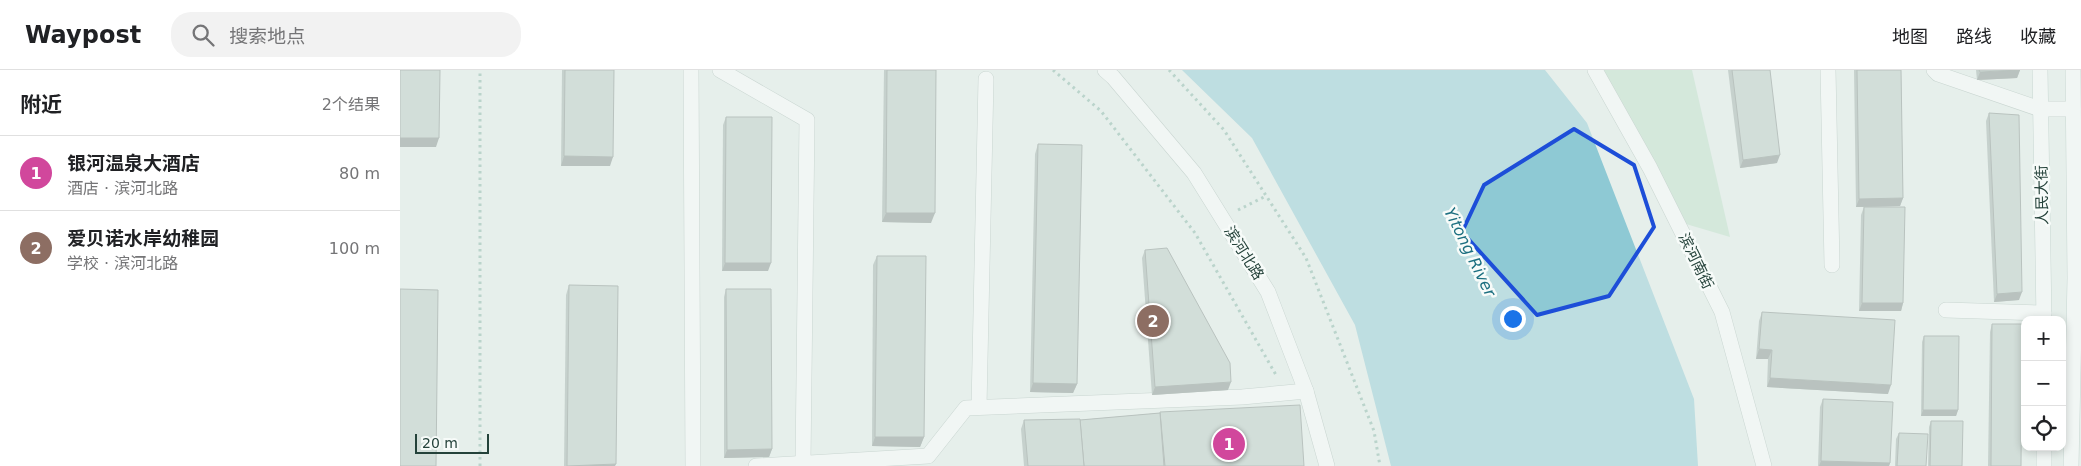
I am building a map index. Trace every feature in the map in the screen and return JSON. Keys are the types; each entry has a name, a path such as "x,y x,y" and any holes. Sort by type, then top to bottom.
{"street":[{"path":"691,70 693,466"},
{"path":"720,70 806,120 803,463"},
{"name":"滨河北路","path":"1105,70 1194,174 1268,292 1306,391 1327,466"},
{"name":"滨河南街","path":"1596,70 1650,168 1722,312 1764,466"},
{"path":"1828,70 1832,265"},
{"name":"人民大街","path":"2040,70 2044,316"},
{"path":"2071,466 2075,278 2073,70"},
{"path":"1937,71 2040,109 2074,109"},
{"path":"978,407 986,79"},
{"path":"1946,310 2044,316"},
{"path":"756,466 928,456 966,408 1242,397 1306,391"},
{"path":"2044,451 2044,466"}],"path":[{"path":"480,70 480,466"},
{"path":"1052,70 1101,111 1195,233 1287,393"},
{"path":"1169,70 1224,130 1306,258 1374,431 1380,466"},
{"path":"1238,210 1266,196"}],"highlighted area":[{"path":"1574,129 1634,165 1654,227 1609,296 1537,315 1462,232 1484,185"}],"green space":[{"path":"1603,70 1692,70 1730,237 1686,224"}],"water":[{"name":"Yitong River","path":"1182,70 1545,70 1587,123 1694,399 1698,466 1391,466 1355,325 1252,138"}],"building":[{"path":"400,70 440,70 439,138 400,138"},
{"path":"565,70 614,70 613,157 564,156"},
{"path":"887,70 936,70 935,213 886,213"},
{"path":"1732,70 1770,70 1780,155 1743,160"},
{"path":"1857,70 1901,70 1903,198 1859,199"},
{"path":"1979,70 2020,70 1980,72"},
{"path":"1989,113 2019,115 2022,292 1997,294"},
{"path":"726,117 772,117 771,263 725,263"},
{"path":"1038,144 1082,145 1077,384 1033,383"},
{"path":"1864,207 1905,207 1903,303 1862,303"},
{"path":"1167,248 1230,363 1231,382 1155,387 1145,250"},
{"path":"877,256 926,256 924,437 875,437"},
{"path":"569,285 618,286 616,464 567,466"},
{"path":"400,289 438,290 436,466 400,466"},
{"path":"726,289 771,289 772,449 727,450"},
{"path":"1762,312 1895,320 1891,385 1770,378 1772,350 1759,349"},
{"path":"1992,324 2021,324 2021,466 1991,466"},
{"path":"1924,336 1959,336 1958,410 1923,410"},
{"path":"1823,399 1893,402 1890,463 1821,461"},
{"path":"1300,405 1304,466 1165,466 1160,412"},
{"path":"1160,413 1164,466 1084,466 1080,420"},
{"path":"1080,419 1084,466 1028,466 1024,420"},
{"path":"1931,421 1963,421 1962,466 1930,466"},
{"path":"1899,433 1928,434 1926,466 1897,466"}],"place":[{"name":"爱贝诺水岸幼稚园","path":"1153,321"},
{"name":"银河温泉大酒店","path":"1229,444"}]}
